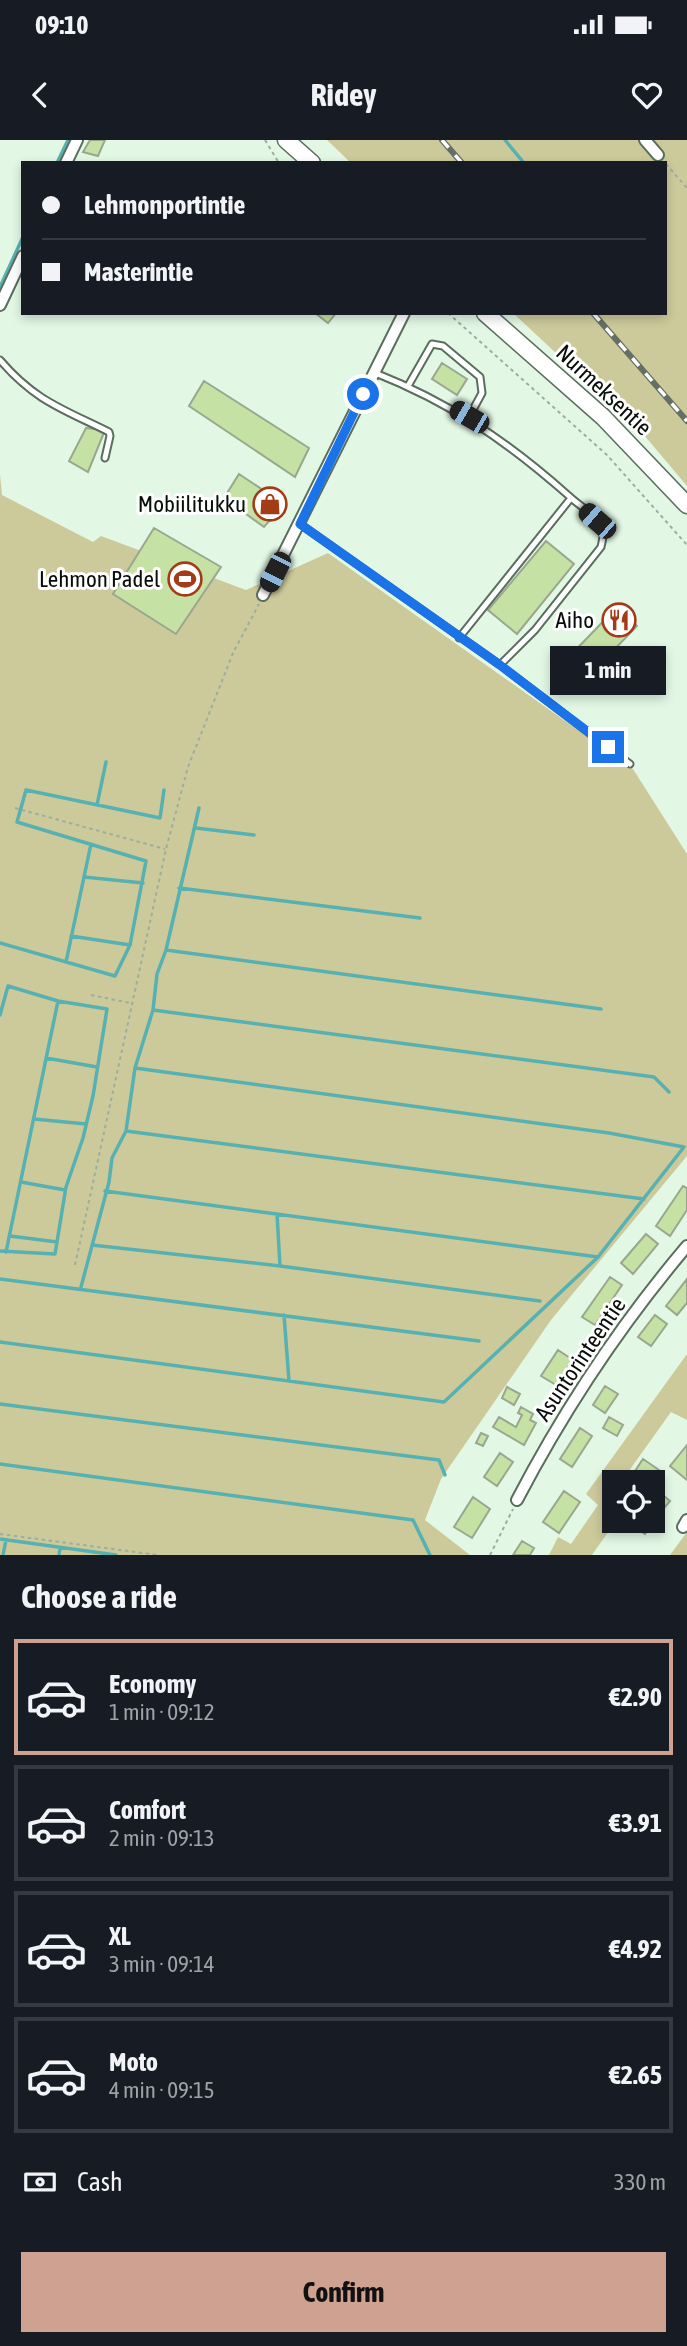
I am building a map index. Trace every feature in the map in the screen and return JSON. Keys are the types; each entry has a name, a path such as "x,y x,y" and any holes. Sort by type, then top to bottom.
{"street":[{"path":"70,161 77,140"},
{"path":"286,140 310,161"},
{"path":"645,140 658,155"},
{"path":"0,305 21,260"},
{"path":"264,596 403,315"},
{"name":"Nurmeksentie","path":"487,315 603,417 687,505"},
{"name":"Asuntorinteentie","path":"517,1500 587,1381 657,1281 687,1247"}],"lane":[{"path":"408,386 432,344 443,346 480,377 482,393 469,417"},
{"path":"0,360 15,378 46,403 108,432 110,436 105,458"},
{"path":"373,372 408,386 469,417 571,498 597,521 603,531 601,547 535,630 500,665"},
{"path":"460,638 571,498"},
{"path":"300,524 500,665 630,764"}],"path":[{"path":"265,140 278,161"},
{"path":"658,155 663,161"},
{"path":"667,165 687,188"},
{"path":"450,315 607,455 687,545"},
{"path":"75,1265 131,1003 166,849 188,767 233,653 264,596"},
{"path":"15,808 166,849"},
{"path":"91,995 131,1003"},
{"path":"490,1555 517,1500"},
{"path":"0,1534 158,1555"}],"shaded area":[{"path":"327,140 687,140 687,486 644,435 515,315 667,315 667,161 349,161"},
{"path":"0,474 2,495 93,542 101,536 246,590 328,553 633,769 687,854 687,1156 551,1320 441,1479 425,1520 470,1555 0,1555"},
{"path":"687,1354 687,1420 671,1412 630,1470 603,1470"},
{"path":"602,1472 602,1533 608,1533 592,1555 549,1555 558,1537 571,1544 598,1505 586,1494"},
{"path":"687,1532 687,1555 670,1555"}],"building":[{"path":"90,140 105,140 98,156 83,152"},
{"path":"318,315 334,315 328,323"},
{"path":"442,363 467,379 457,395 432,379"},
{"path":"204,381 309,448 295,477 189,406"},
{"path":"86,428 105,430 88,472 69,461"},
{"path":"239,474 284,504 264,527 224,498"},
{"path":"154,528 221,567 176,634 113,594"},
{"path":"546,541 574,564 517,634 488,610"},
{"path":"619,605 637,626 586,679 564,662"},
{"path":"683,1186 687,1188 687,1210 670,1236 656,1226"},
{"path":"646,1234 658,1244 633,1274 621,1263"},
{"path":"610,1277 622,1285 595,1325 582,1317"},
{"path":"687,1279 687,1303 677,1315 666,1306"},
{"path":"655,1315 667,1324 651,1346 638,1337"},
{"path":"558,1350 573,1360 556,1385 541,1376"},
{"path":"605,1386 618,1394 605,1413 593,1405"},
{"path":"507,1387 520,1394 514,1405 502,1398"},
{"path":"521,1407 533,1414 530,1420 536,1423 524,1445 493,1427 499,1417 516,1427 522,1415 518,1413"},
{"path":"609,1417 623,1425 617,1436 603,1428"},
{"path":"580,1428 592,1436 572,1467 560,1459"},
{"path":"481,1433 488,1436 483,1446 476,1443"},
{"path":"687,1445 687,1480 670,1466"},
{"path":"500,1453 513,1462 497,1486 484,1477"},
{"path":"643,1459 659,1470 636,1470"},
{"path":"564,1491 580,1502 559,1533 543,1522"},
{"path":"473,1497 490,1509 472,1538 454,1527"},
{"path":"522,1541 534,1548 530,1555 513,1555"}],"waterway":[{"path":"58,161 68,140"},
{"path":"505,140 522,161"},
{"path":"0,287 21,241"},
{"path":"97,805 106,762"},
{"path":"0,943 115,976 130,945 146,861 17,822 26,790 160,818 164,790"},
{"path":"81,1287 109,1182 112,1158 126,1131 135,1068 153,1010 157,974 166,950 199,808"},
{"path":"196,828 254,835"},
{"path":"66,962 91,844"},
{"path":"84,877 143,883"},
{"path":"179,888 420,918"},
{"path":"71,936 130,945"},
{"path":"166,950 601,1009"},
{"path":"0,1015 8,986 58,1001 107,1009 93,1096 83,1138 66,1187 55,1254 0,1251"},
{"path":"6,1252 58,1001"},
{"path":"153,1010 654,1077 669,1092"},
{"path":"46,1058 97,1067"},
{"path":"0,1342 444,1402 598,1257 684,1147 609,1133 135,1068"},
{"path":"34,1119 86,1124"},
{"path":"126,1131 644,1199"},
{"path":"21,1182 65,1190"},
{"path":"105,1191 598,1257"},
{"path":"277,1214 280,1266"},
{"path":"10,1236 57,1242"},
{"path":"92,1245 280,1266 540,1301"},
{"path":"0,1279 479,1341"},
{"path":"284,1315 289,1381"},
{"path":"0,1404 439,1460 445,1475"},
{"path":"0,1464 413,1520 430,1555"},
{"path":"0,1539 116,1555"},
{"path":"3,1555 6,1540"},
{"path":"59,1555 60,1548"}],"railway":[{"path":"442,140 460,161"},
{"path":"595,315 687,421"}],"place":[{"name":"Mobiilitukku","path":"270,504"},
{"name":"Lehmon Padel","path":"185,579"},
{"name":"Aiho","path":"619,620"}],"route":[{"path":"363,394 300,524 427,617 500,665 608,747"}]}
